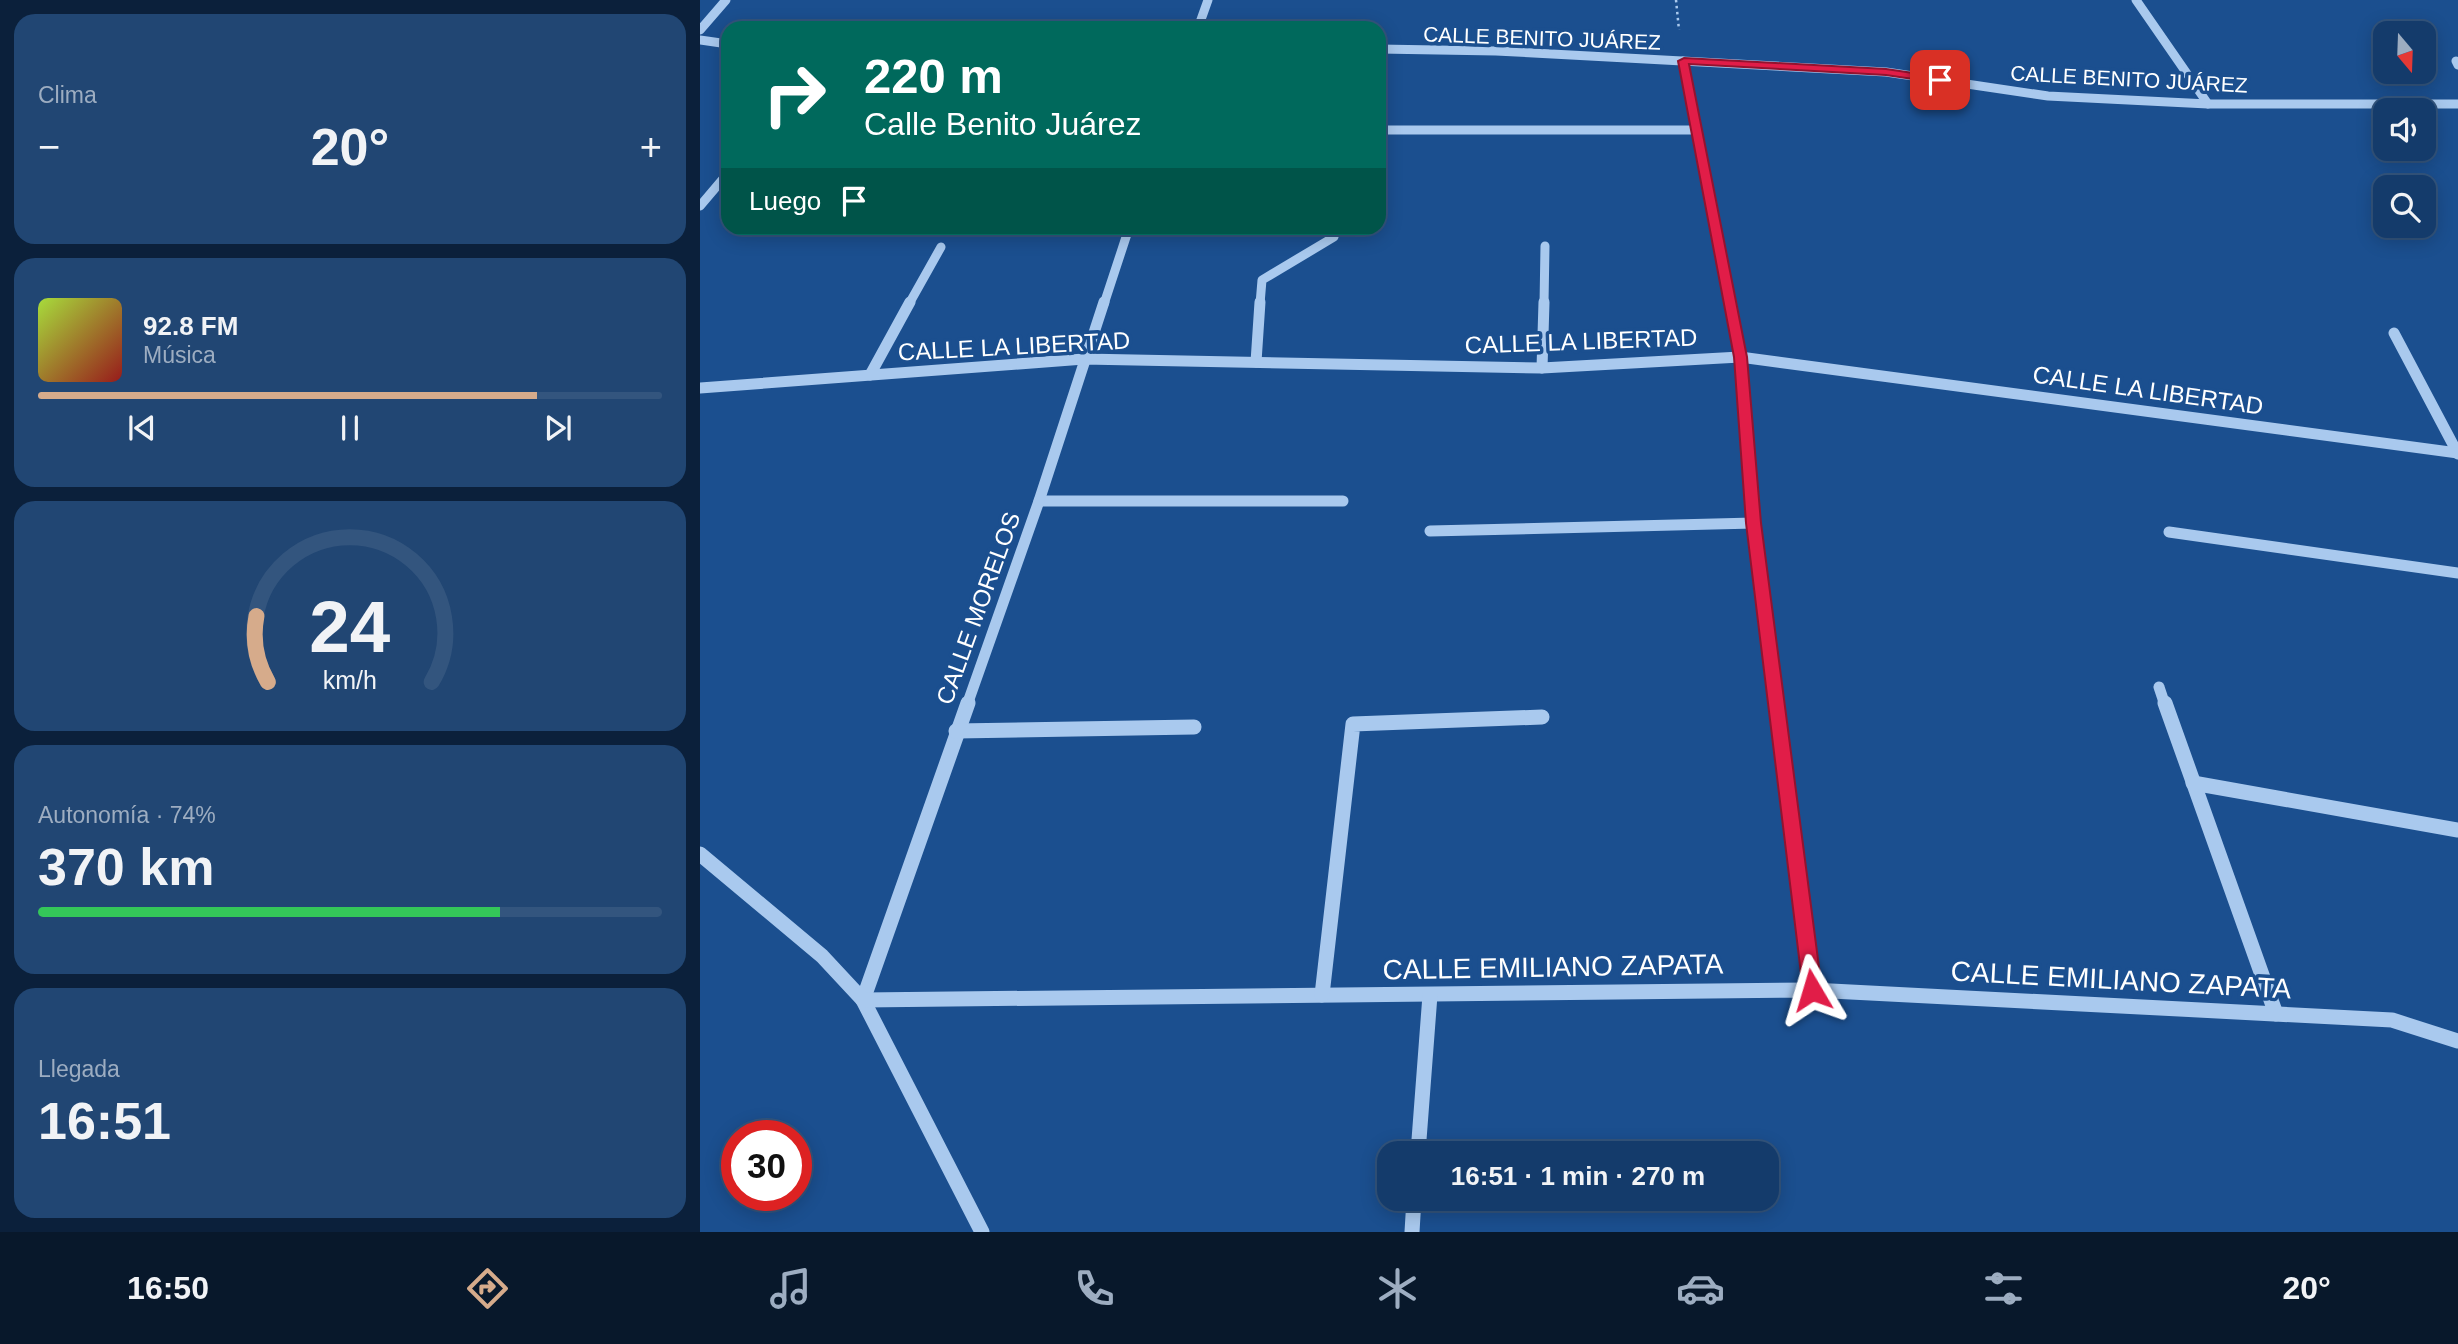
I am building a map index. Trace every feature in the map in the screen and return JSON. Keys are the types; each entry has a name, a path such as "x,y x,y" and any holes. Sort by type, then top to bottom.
{"street":[{"path":"700,30 726,0"},
{"path":"1200,21 1208,0"},
{"path":"2136,0 2208,104"},
{"path":"700,40 721,43"},
{"name":"CALLE BENITO JUÁREZ","path":"1386,50 1496,51 1886,72 2048,96 2208,104 2458,104"},
{"path":"1684,61 1740,357 1754,523 1812,990"},
{"path":"1386,130 1695,130"},
{"path":"700,206 721,181"},
{"name":"CALLE MORELOS","path":"863,1000 1039,502 1127,235"},
{"path":"1256,362 1262,280 1334,237"},
{"path":"1542,368 1545,246"},
{"path":"870,375 941,247"},
{"path":"2394,333 2458,453"},
{"name":"CALLE LA LIBERTAD","path":"700,388 1084,359 1542,368 1740,357 2458,453"},
{"path":"1039,502 1343,501"},
{"path":"1430,531 1754,523"},
{"path":"2169,532 2458,573"},
{"path":"2159,687 2276,1014"},
{"path":"1322,995 1353,723 1542,717"},
{"path":"956,731 1194,727"},
{"path":"2193,783 2458,830"},
{"path":"700,854 822,956 863,1000 982,1232"},
{"name":"CALLE EMILIANO ZAPATA","path":"863,1000 1812,990 2392,1020 2458,1041"},
{"path":"1419,1141 1430,995"},
{"path":"1412,1232 1413,1211"}],"route":[{"path":"1812,990 1754,523 1740,357 1684,61 1886,72 1940,80"}]}
